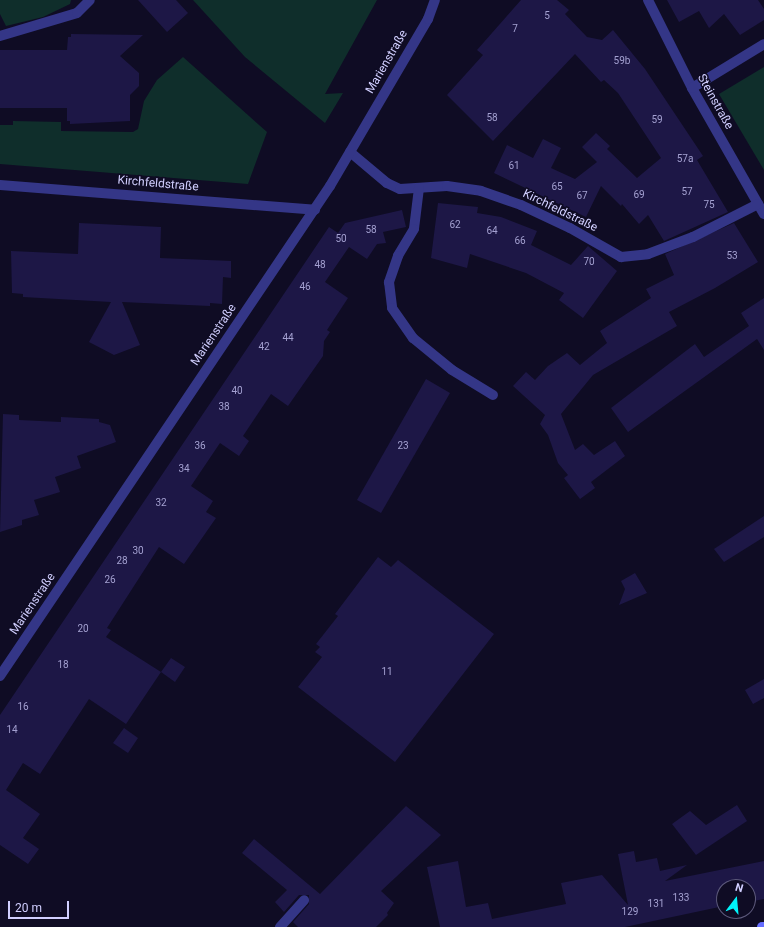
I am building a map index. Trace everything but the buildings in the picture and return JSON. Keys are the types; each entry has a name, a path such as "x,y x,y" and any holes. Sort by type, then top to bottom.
{"street":[{"path":"0,36 77,13 90,0"},
{"name":"Marienstraße","path":"0,676 315,210 428,19 435,0"},
{"name":"Steinstraße","path":"648,0 692,88 764,214"},
{"path":"692,88 764,44"},
{"name":"Kirchfeldstraße","path":"350,152 387,183 400,189 447,186 481,191 521,205 597,243 621,257 633,258 693,237 758,204"},
{"name":"Kirchfeldstraße","path":"0,185 315,210"},
{"path":"419,188 414,229 398,256 389,282 392,308 414,338 452,370 493,395"},
{"path":"280,927 304,900"}],"green space":[{"path":"0,0 71,0 70,4 43,17 6,26 0,14"},
{"path":"193,0 377,0 325,94 343,93 325,123 245,57"},
{"path":"183,57 267,132 248,184 0,164 0,125 13,125 13,121 61,122 61,131 133,132 138,129 144,101 157,80"},
{"path":"764,67 764,170 719,94"}]}
